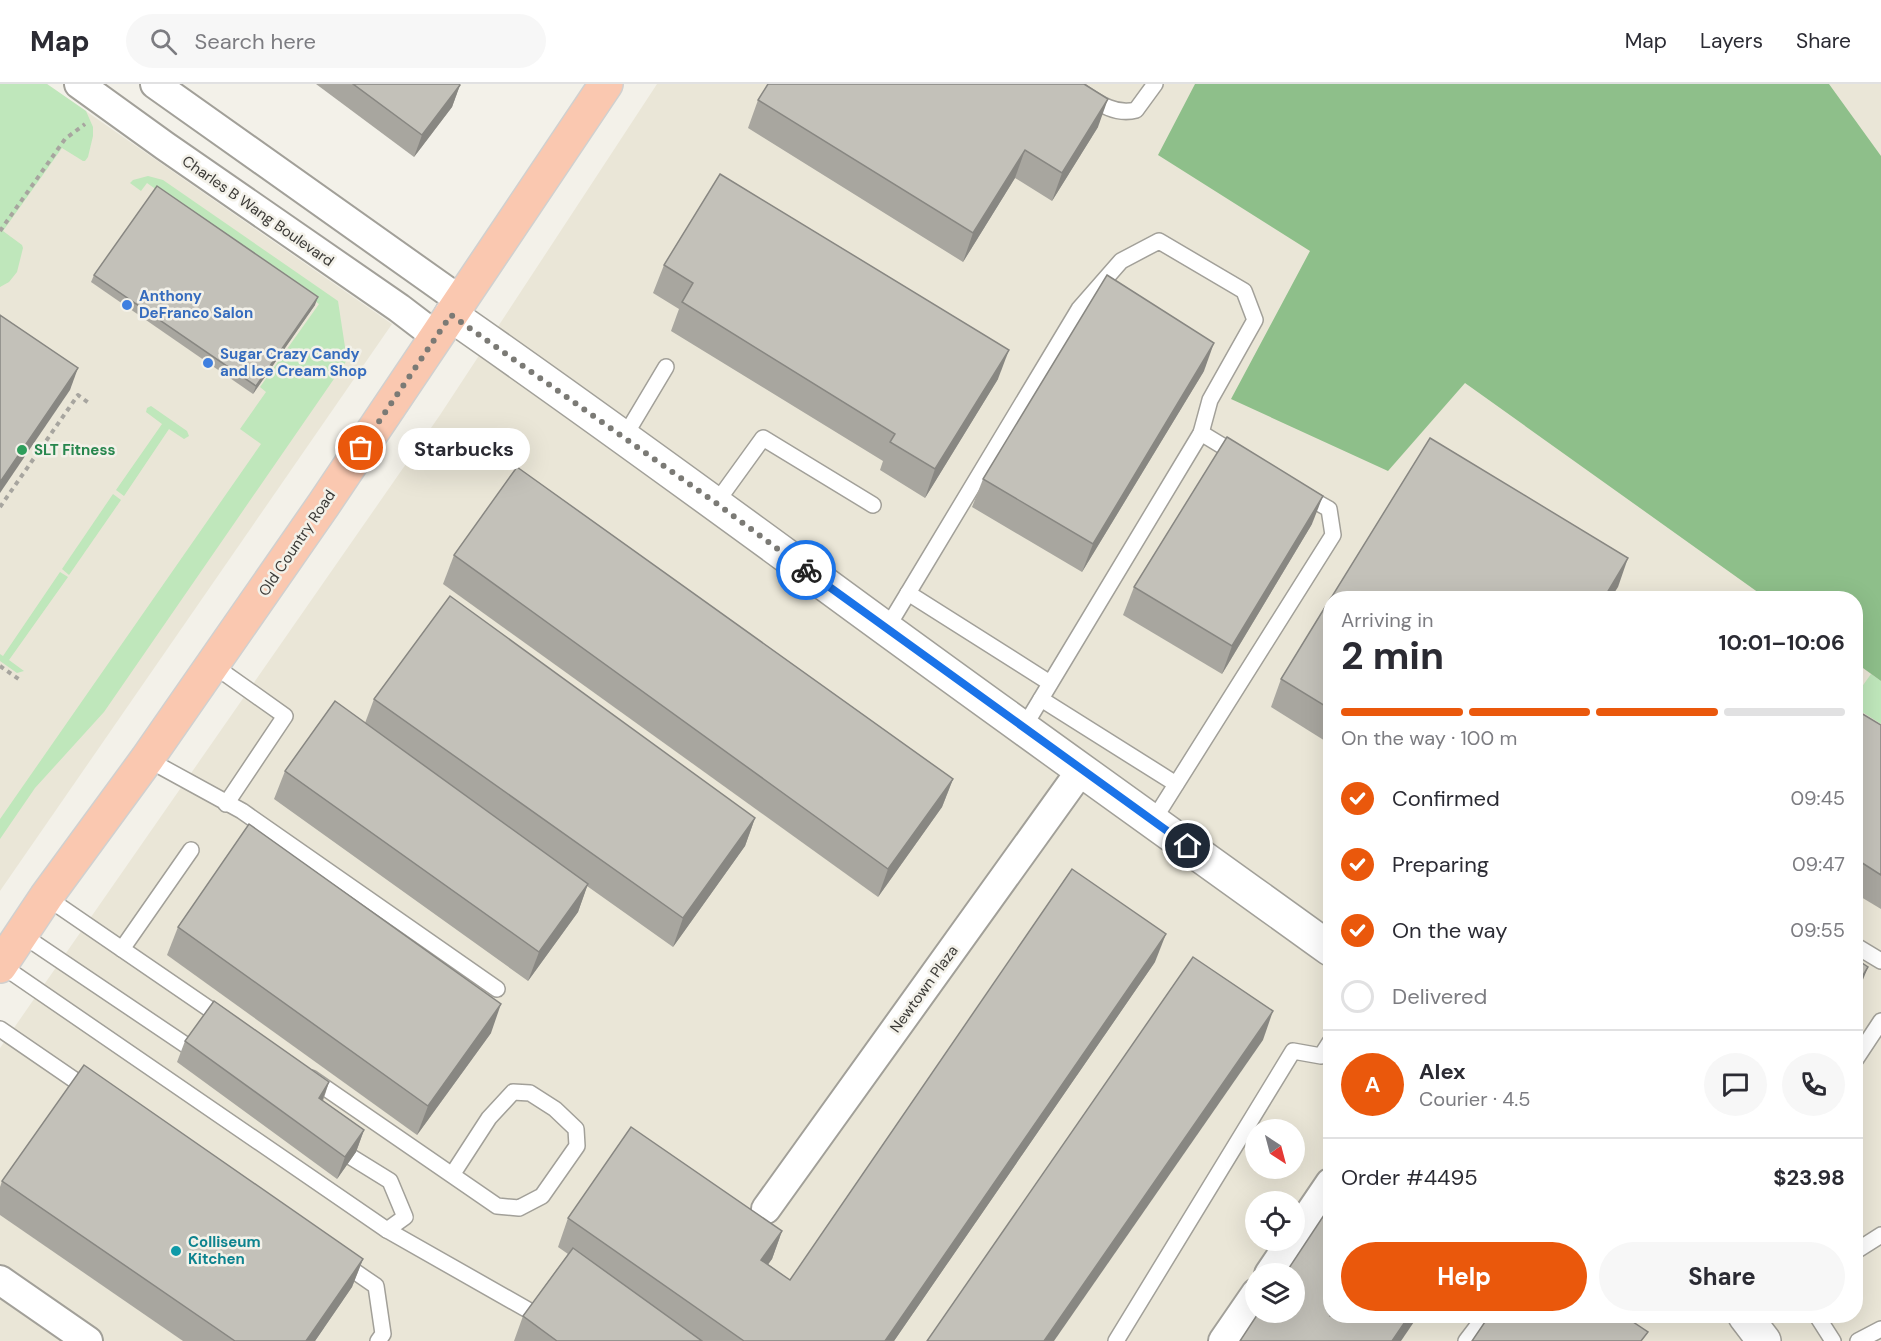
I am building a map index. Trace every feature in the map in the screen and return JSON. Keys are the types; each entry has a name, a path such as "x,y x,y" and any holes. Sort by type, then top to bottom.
{"main road":[{"name":"Old Country Road","path":"0,966 46,897 213,665 450,318 606,84"}],"street":[{"name":"Charles B Wang Boulevard","path":"79,84 399,308 450,318"},
{"path":"134,124 161,85 450,318 716,503 1323,944"},
{"name":"Newtown Plaza","path":"766,1209 1082,770"},
{"path":"1305,1220 1323,1194"},
{"path":"0,1280 88,1341"},
{"path":"1223,1341 1245,1309"},
{"path":"1750,1323 1764,1341"}],"lane":[{"path":"1069,84 1114,111 1128,112 1136,110 1155,84"},
{"path":"887,628 1079,309 1121,261 1159,241 1244,291 1255,320 1210,400 1201,434 1024,727"},
{"path":"623,439 666,367"},
{"path":"1201,434 1250,463"},
{"path":"716,503 763,438 873,505"},
{"path":"1153,821 1333,535 1329,509 1289,486"},
{"path":"908,593 1050,683"},
{"path":"213,665 285,716 226,804"},
{"path":"1041,699 1176,784"},
{"path":"147,759 242,811 497,988"},
{"path":"122,949 190,850"},
{"path":"46,897 238,1029"},
{"path":"21,934 214,1065"},
{"path":"1863,950 1881,961"},
{"path":"0,966 387,1230 535,1314"},
{"path":"1863,1048 1881,1021"},
{"path":"0,1029 104,1100"},
{"path":"1116,1341 1293,1051 1323,1059"},
{"path":"297,1068 497,1206 519,1208 542,1196 577,1146 576,1129 555,1109 530,1093 513,1092 489,1119 452,1174"},
{"path":"322,1138 390,1181 405,1217 387,1230"},
{"path":"1863,1247 1881,1235"},
{"path":"327,1253 376,1286 384,1339"},
{"path":"1466,1341 1480,1323"},
{"path":"1821,1323 1833,1341"},
{"path":"1858,1341 1881,1329"}],"path":[{"path":"0,231 64,139 87,123"},
{"path":"0,507 78,395 90,404"},
{"path":"0,666 20,680"}],"shaded area":[{"path":"0,84 47,84 392,324 0,891"},
{"path":"657,84 1881,84 1881,1341 0,1341 0,1048 440,415"}],"green space":[{"path":"0,84 47,84 86,111 93,127 93,136 85,161 62,148 3,231 23,248 17,272 9,282 0,287"},
{"path":"1195,84 1829,84 1881,156 1881,681 1863,668 1863,591 1756,591 1465,383 1388,471 1231,399 1310,251 1158,155"},
{"path":"148,176 163,180 338,301 347,360 104,712 35,788 0,839 0,819 261,444 240,429 266,392 260,387 319,304 147,183 141,191 130,183"},
{"path":"151,406 187,431 189,436 184,439 169,429 124,496 116,490 162,424 146,412"},
{"path":"113,494 121,500 69,575 62,569"},
{"path":"60,572 68,577 9,660 24,671 17,673 0,661 0,654 3,656"},
{"path":"1871,674 1881,681 1881,724 1863,712 1863,685"}],"building":[{"path":"353,84 459,84 460,85 422,135"},
{"path":"768,84 1084,84 1108,99 1062,173 1025,150 973,233 758,100"},
{"path":"720,174 1009,350 935,469 890,442 895,434 682,302 693,283 664,265"},
{"path":"157,186 318,297 256,386 94,275"},
{"path":"1107,275 1214,343 1093,544 983,479"},
{"path":"0,315 78,368 0,482"},
{"path":"1227,437 1323,496 1232,646 1134,587"},
{"path":"1430,438 1628,558 1608,591 1335,591"},
{"path":"517,467 953,779 888,869 454,555"},
{"path":"450,596 755,818 683,918 374,699"},
{"path":"1323,610 1323,705 1281,679"},
{"path":"335,701 588,884 539,952 285,771"},
{"path":"1863,714 1881,725 1881,875 1863,863"},
{"path":"249,824 501,1004 428,1106 178,927"},
{"path":"1072,869 1166,934 885,1341 744,1341 568,1218 631,1127 782,1231 761,1260 790,1280"},
{"path":"1193,957 1273,1011 1044,1341 927,1341"},
{"path":"1863,964 1868,967 1863,975"},
{"path":"214,1001 329,1082 319,1098 364,1130 345,1157 185,1041"},
{"name":"Colliseum Kitchen","path":"84,1065 363,1259 306,1341 235,1341 2,1181"},
{"path":"1323,1217 1323,1323 1404,1323 1392,1341 1240,1341 1252,1323 1305,1323 1305,1263 1292,1263 1300,1251 1305,1251 1305,1244"},
{"path":"573,1248 702,1341 557,1341 523,1316"},
{"path":"1484,1323 1634,1323 1648,1332 1641,1341 1472,1341"}],"way so far":[{"path":"361,448 451,315 716,503 806,570"}],"place":[{"name":"Anthony DeFranco Salon","path":"127,305"},
{"name":"Sugar Crazy Candy and Ice Cream Shop","path":"208,363"},
{"name":"Starbucks","path":"361,448"},
{"name":"SLT Fitness","path":"22,450"},
{"name":"Colliseum Kitchen","path":"176,1251"}],"route":[{"path":"806,570 1188,846"}]}
